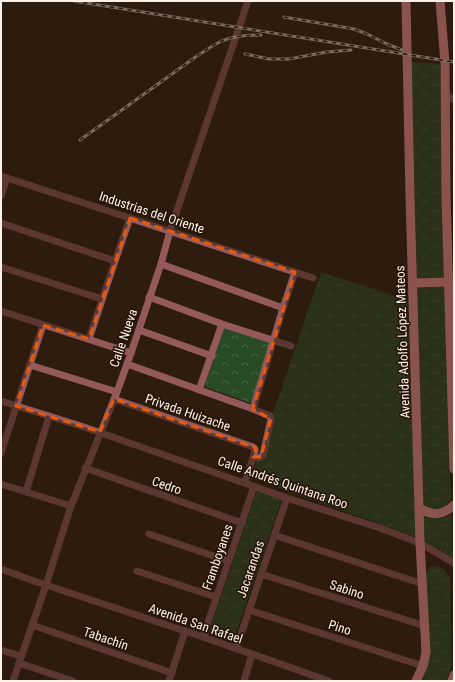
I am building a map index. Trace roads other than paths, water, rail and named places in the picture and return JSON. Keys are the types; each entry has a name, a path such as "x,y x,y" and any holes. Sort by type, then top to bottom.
{"main road":[{"name":"Avenida Adolfo López Mateos","path":"406,1 420,543 426,652 423,666 416,681"},
{"path":"440,1 445,63 452,295 454,469"},
{"path":"413,282 451,279"},
{"path":"419,508 426,512 439,514 448,510 454,505"},
{"path":"452,681 454,675"}],"street":[{"name":"Calle Nueva","path":"13,681 71,506 115,396 139,330 170,231 248,1"},
{"path":"445,94 454,100"},
{"name":"Industrias del Oriente","path":"4,177 313,278"},
{"path":"1,196 4,177"},
{"path":"89,339 130,218"},
{"path":"1,223 115,261"},
{"path":"160,264 283,308"},
{"path":"1,267 102,299"},
{"path":"253,408 295,272"},
{"path":"150,297 222,324 291,346"},
{"path":"1,311 131,353"},
{"path":"199,390 222,324"},
{"path":"1,453 43,325"},
{"path":"139,330 212,356"},
{"path":"127,364 253,408 270,416 271,419 263,455 261,458 253,457 245,482"},
{"name":"Privada Huizache","path":"30,365 253,447 255,451 253,457"},
{"name":"Calle Andrés Quintana Roo","path":"1,401 100,432 287,498 380,528 420,543 454,563"},
{"path":"26,492 50,416"},
{"name":"Cedro","path":"86,468 242,523"},
{"path":"1,484 71,506"},
{"name":"Framboyanes","path":"203,637 254,486"},
{"name":"Jacarandas","path":"236,649 287,498"},
{"path":"149,534 228,561"},
{"path":"274,536 423,584"},
{"name":"Avenida San Rafael","path":"1,569 45,586"},
{"path":"137,571 216,597"},
{"name":"Avenida San Rafael","path":"1,574 55,588 329,681"},
{"name":"Sabino","path":"261,574 425,626"},
{"name":"Pino","path":"249,610 423,666"},
{"name":"Tabachín","path":"32,625 172,673"},
{"path":"169,681 185,631"},
{"path":"1,650 73,681"},
{"path":"244,681 252,654"}],"railway":[{"path":"74,1 454,62"},
{"path":"284,17 354,29 402,50"},
{"path":"80,140 215,44 236,37 261,35"},
{"path":"245,54 269,59 289,59 327,52 351,50"}]}
